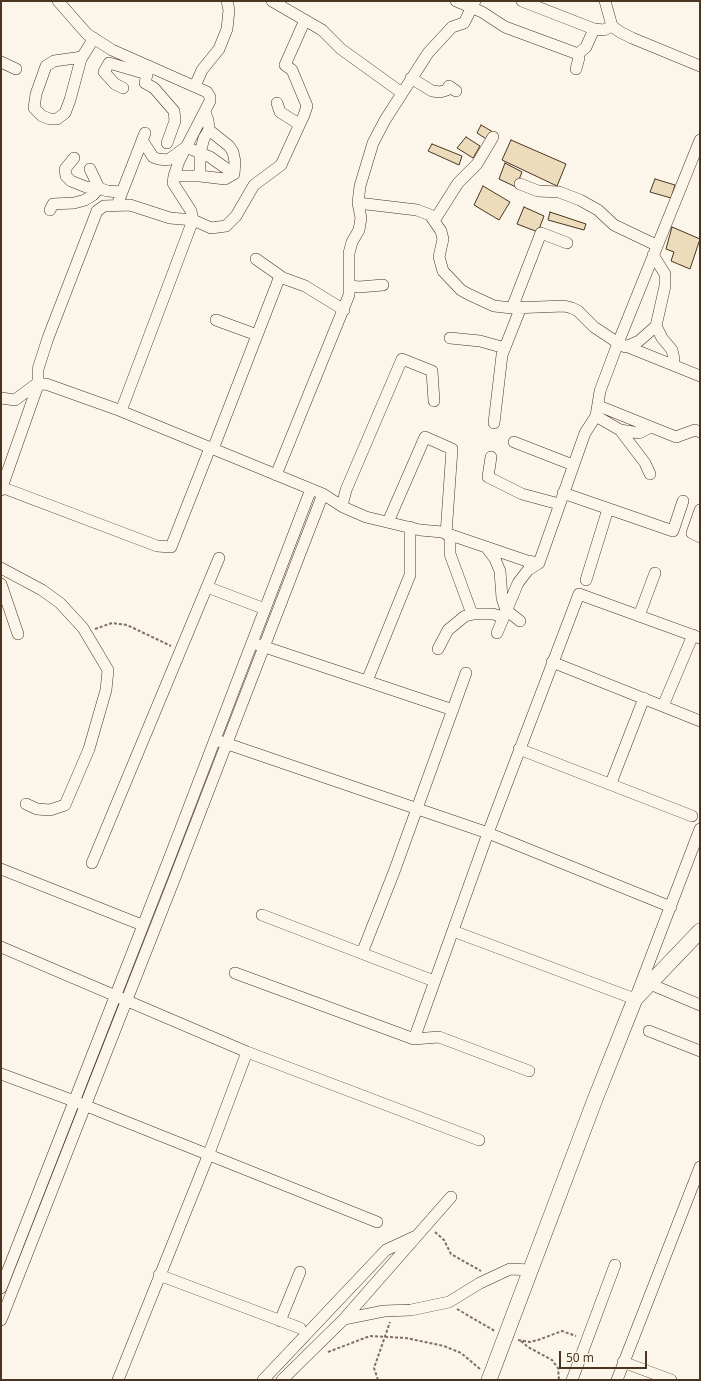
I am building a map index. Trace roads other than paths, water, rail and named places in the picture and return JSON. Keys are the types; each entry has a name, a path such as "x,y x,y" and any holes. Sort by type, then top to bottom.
{"street":[{"path":"58,1 87,34 148,70"},
{"path":"195,86 202,70 219,49 227,29 229,10 227,1"},
{"path":"272,1 322,30 341,49 402,93"},
{"path":"456,1 474,4 482,12 505,27 578,54"},
{"path":"522,1 594,29 604,30 612,26"},
{"path":"605,1 612,26 632,38 700,66"},
{"path":"276,475 349,295 349,253 352,242 359,230 361,218 358,203 360,186 373,143 385,120 411,78 441,38 452,27 464,23 474,4"},
{"path":"280,276 171,547 157,546 1,488 38,385 38,369 48,338 94,217 100,207 130,205 170,218 193,220 210,228 226,226 236,216 254,185 282,165 307,106 292,70 285,65 305,20"},
{"path":"578,54 586,48 594,29"},
{"path":"82,57 54,60 46,66 36,94 34,108 42,116 50,119 57,119 65,113 82,57 94,38"},
{"path":"576,69 579,58 578,54"},
{"path":"1,62 16,69"},
{"path":"121,411 193,220 191,211 173,183 174,176 186,147 210,101 207,92 195,86 148,70 109,63 104,72 115,84 123,88"},
{"path":"148,70 145,83 154,88 174,111 175,121 167,143"},
{"path":"411,78 432,91 440,92 447,90 449,86 456,91"},
{"path":"276,103 280,112 299,124"},
{"path":"205,112 209,130 212,135 229,146 233,152 235,162 234,174"},
{"path":"200,176 200,153 204,138 209,130"},
{"path":"117,205 143,137 153,157 168,160 186,147"},
{"path":"434,221 458,183 477,164 493,137"},
{"path":"497,633 504,613 518,583 528,570 539,563 573,465 586,433 598,411 600,391 621,345 654,250 700,140"},
{"path":"186,147 200,153 234,174"},
{"path":"74,158 65,169 66,176 71,181 86,187 122,192"},
{"path":"90,169 99,188"},
{"path":"174,176 200,176 225,179 234,174"},
{"path":"520,184 538,191 559,192 580,200 598,210 614,225 654,250 665,274 665,286 656,326 639,340 621,345"},
{"path":"50,210 52,204 74,203 85,200 93,195 99,188"},
{"path":"358,203 422,211 434,221 441,231 442,239 439,257 440,265 450,279 461,290 487,304 516,308 564,306 572,308 578,311 594,327 621,345 700,376"},
{"path":"494,423 502,355 541,233 567,243"},
{"path":"256,259 280,276 305,286 344,310"},
{"path":"350,286 359,287 383,285"},
{"path":"216,320 257,335"},
{"path":"656,326 662,338 672,350 674,359 673,366"},
{"path":"450,338 480,341 505,348"},
{"path":"342,506 346,490 402,359 432,371 434,402"},
{"path":"1,398 15,400 35,385 46,384 121,411 312,489 342,506 366,517 448,534 527,561 539,563"},
{"path":"598,411 651,427 676,437 695,430 700,432"},
{"path":"598,411 620,430 645,463 650,474"},
{"path":"620,430 639,433 651,427"},
{"path":"388,522 425,437 452,449 448,534 450,554 472,614"},
{"path":"514,442 573,465"},
{"path":"491,457 488,476 522,494 559,504"},
{"path":"1,1288 116,997 142,925 172,854 214,740 312,489"},
{"path":"563,493 673,531 683,502"},
{"path":"1,1320 86,1106 323,494"},
{"path":"586,580 608,509"},
{"path":"700,510 692,533 700,537"},
{"path":"366,681 410,574 410,527"},
{"path":"486,547 495,559 500,571 504,613"},
{"path":"92,863 219,558"},
{"path":"1,568 42,590 60,603 74,618 108,670 106,690 89,749 65,805 50,810 37,809 26,804"},
{"path":"639,616 655,573"},
{"path":"1,584 18,634"},
{"path":"207,587 265,609"},
{"path":"414,1039 519,749 579,594 696,636 663,706"},
{"path":"438,650 448,630 466,616 472,614 504,613 520,621"},
{"path":"252,642 263,647 453,710"},
{"path":"552,662 700,721"},
{"path":"362,953 418,810 466,673"},
{"path":"611,783 644,698"},
{"path":"214,740 488,833 671,907"},
{"path":"519,749 611,783 692,816"},
{"path":"490,1379 700,829"},
{"path":"1,869 142,925"},
{"path":"262,915 434,981"},
{"path":"453,931 635,999"},
{"path":"635,999 700,931"},
{"path":"1,948 247,1052 479,1140"},
{"path":"235,973 414,1039 439,1037 529,1071"},
{"path":"650,984 700,1005"},
{"path":"649,1031 700,1051"},
{"path":"118,1380 208,1156 247,1052"},
{"path":"1,1074 74,1101 208,1156 377,1222"},
{"path":"617,1380 700,1167"},
{"path":"282,1380 344,1319 451,1197"},
{"path":"263,1380 386,1250 417,1235"},
{"path":"572,1380 615,1265"},
{"path":"344,1319 393,1311 411,1310 449,1302 510,1268 531,1270"},
{"path":"280,1321 300,1272"},
{"path":"159,1275 300,1328"},
{"path":"623,1362 671,1380"}]}
